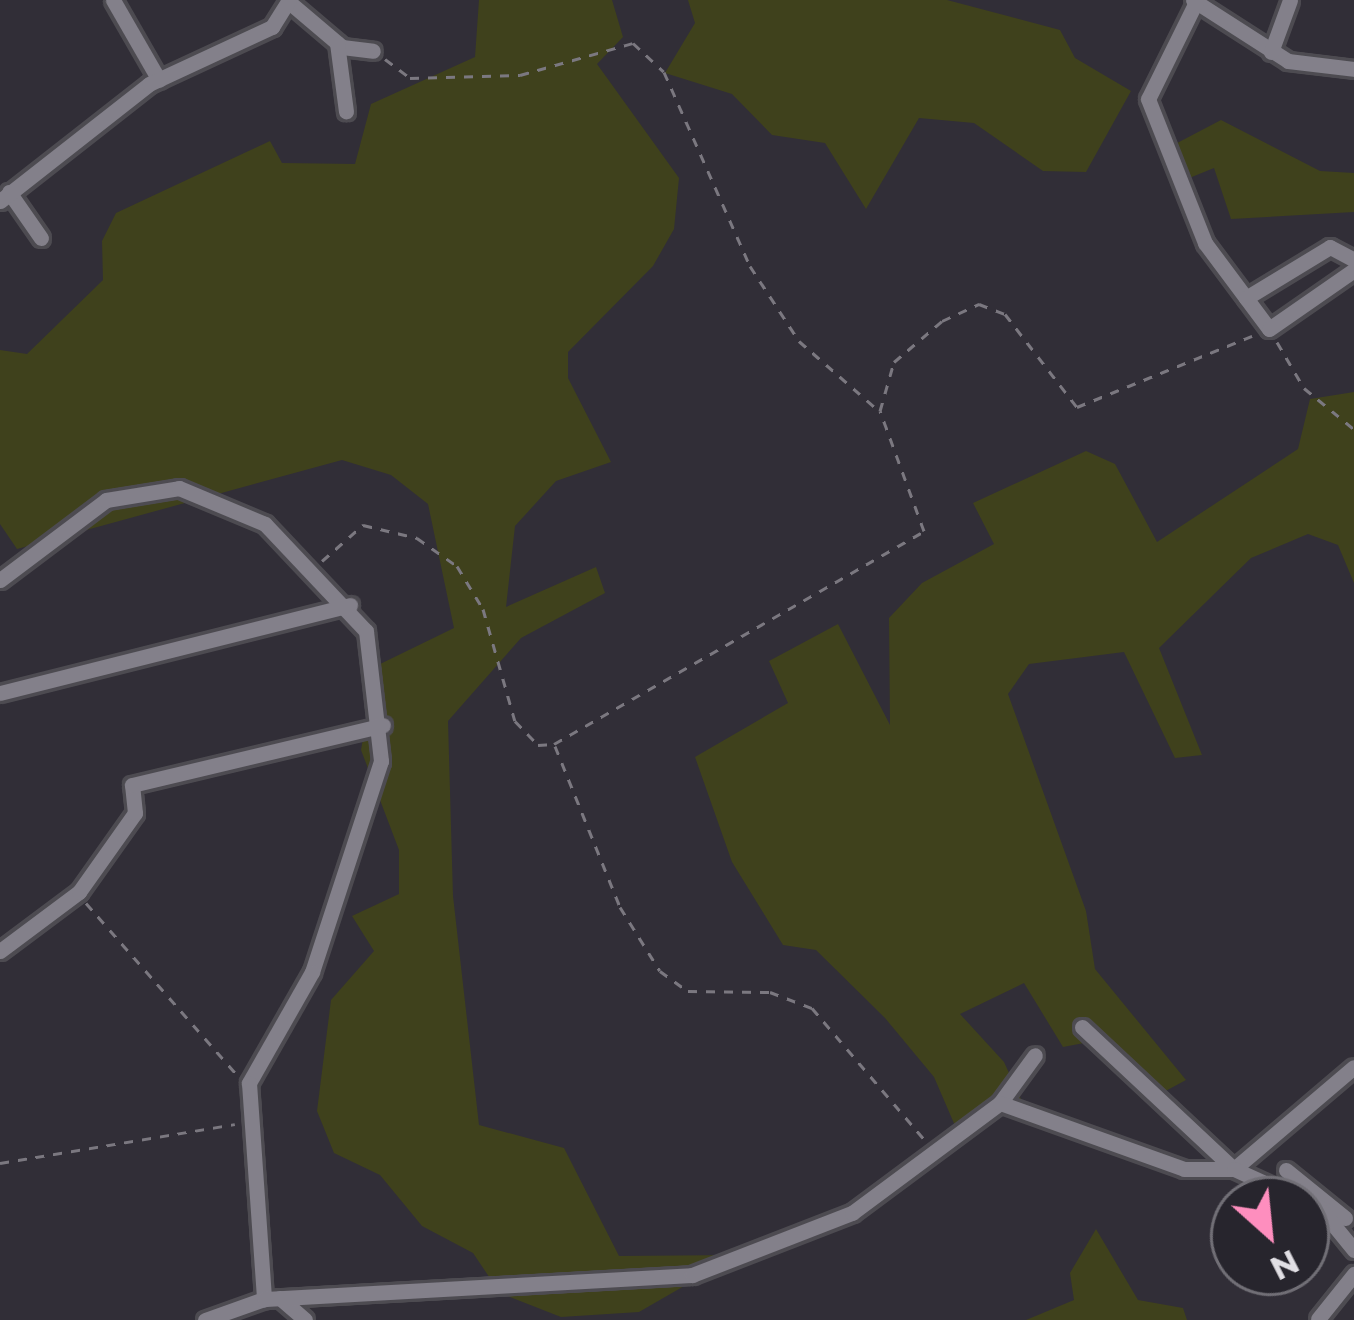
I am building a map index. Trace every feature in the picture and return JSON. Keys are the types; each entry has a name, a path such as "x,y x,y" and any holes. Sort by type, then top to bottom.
{"street":[{"path":"113,0 158,80"},
{"path":"1271,52 1290,0"},
{"path":"40,238 4,196 158,80 249,41 289,1 337,43 374,51"},
{"path":"1354,69 1271,52 1194,1 1148,99 1150,126 1186,174 1204,244 1269,329 1354,270"},
{"path":"337,43 346,111"},
{"path":"1246,298 1330,247 1354,260"},
{"path":"0,580 106,500 148,488 214,497 317,568 366,631 383,725 311,972 250,1078 272,1298"},
{"path":"0,693 350,605"},
{"path":"0,951 79,892 135,813 132,785 383,725"},
{"path":"1082,1027 1234,1169 1249,1176"},
{"path":"205,1320 272,1298 662,1282 852,1213 931,1148 1000,1103 1035,1055"},
{"path":"1000,1103 1184,1169 1234,1169 1354,1067"},
{"path":"1286,1170 1349,1219"},
{"path":"1330,1220 1354,1250"},
{"path":"1318,1319 1354,1274"},
{"path":"272,1298 305,1320"}],"path":[{"path":"317,568 338,537 363,525 436,550 483,609 515,721 538,745 554,744 924,531 880,411 800,341 750,266 664,72 633,44 520,75 410,78 374,51"},
{"path":"880,411 885,379 916,338 979,304 1005,314 1078,407 1269,329 1304,388 1354,429"},
{"path":"554,744 620,907 660,971 688,991 770,992 812,1008 931,1148"},
{"path":"79,892 232,1074 250,1078"},
{"path":"0,1163 253,1121"}],"green space":[{"path":"479,0 612,0 623,37 597,64 679,178 674,229 653,266 568,352 568,378 611,462 556,481 515,526 506,607 596,567 605,593 521,638 448,721 453,896 479,1125 564,1148 619,1256 738,1255 639,1312 561,1317 500,1293 473,1253 422,1226 380,1175 334,1153 317,1111 331,1000 374,951 352,916 399,894 399,850 361,750 376,666 454,628 428,504 391,475 342,460 17,549 0,524 0,350 27,354 103,280 102,241 116,213 270,141 282,163 355,164 371,104 475,57"},
{"path":"688,0 947,0 1060,30 1075,58 1131,91 1086,172 1043,171 974,123 919,118 866,209 825,143 772,135 732,94 665,73 695,23"},
{"path":"1221,120 1320,171 1354,173 1354,212 1231,219 1214,168 1177,183 1160,152"},
{"path":"1354,392 1354,583 1338,545 1308,534 1251,558 1159,648 1202,755 1175,758 1124,652 1029,664 1008,694 1086,911 1095,969 1186,1080 1147,1101 1105,1039 1063,1047 1024,983 960,1014 1004,1062 1026,1110 956,1128 934,1077 885,1018 816,950 783,945 732,862 695,757 788,703 769,661 838,624 890,725 889,618 922,583 994,544 973,503 1086,451 1115,464 1157,542 1298,449 1310,399"},
{"path":"1096,1229 1138,1300 1183,1308 1187,1320 1026,1320 1074,1300 1070,1273"}]}
